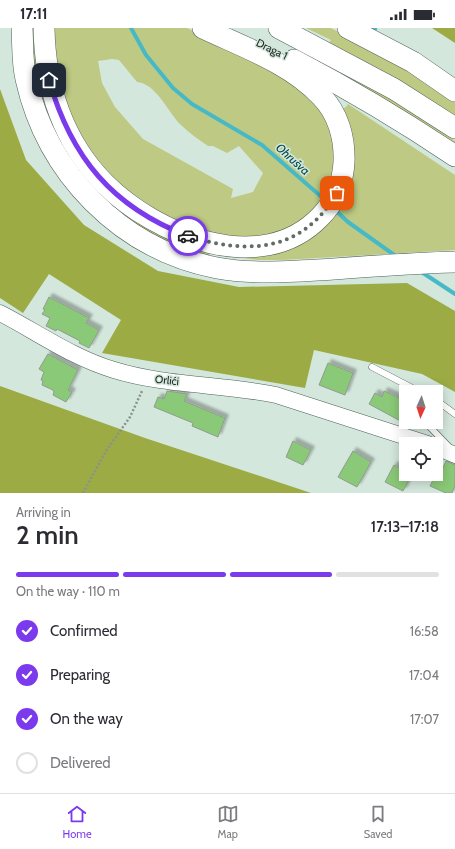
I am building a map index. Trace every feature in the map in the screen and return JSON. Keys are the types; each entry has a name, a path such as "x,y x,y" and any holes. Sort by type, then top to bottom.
{"highway":[{"path":"22,28 26,78 34,108 44,135 52,149 78,187 99,209 123,228 148,243 175,255 216,268 259,272 455,262"},
{"path":"44,28 49,80 57,109 70,136 86,161 104,183 127,203 152,220 188,236 220,244 256,246 285,240 312,225 337,193 342,180 344,166 342,138 334,114 329,104 291,65"},
{"path":"203,28 291,65 329,78 428,137 455,156"},
{"name":"Draga 1","path":"228,28 291,65"},
{"name":"Draga 1","path":"279,28 394,89 455,128"},
{"path":"348,28 413,62 455,91"}],"street":[{"name":"Orlići","path":"0,313 90,361 113,370 147,378 268,393 407,437"},
{"path":"443,450 455,454"}],"lane":[{"path":"372,367 407,385"},
{"path":"443,405 455,414"},
{"path":"432,429 455,454"}],"path":[{"path":"83,493 106,451 130,417 147,378"}],"green space":[{"path":"32,28 35,28 71,154 210,251 209,256 168,243 133,222 93,187 76,167 50,122 40,97 33,65"},
{"path":"55,28 187,28 250,58 302,89 325,117 346,107 348,104 455,175 455,250 282,260 258,260 217,255 220,235 181,224 149,207 125,189 104,167 86,143 72,117 61,88 56,59","holes":["112,59 119,60 137,82 144,84 156,93 176,120 198,139 208,146 213,146 227,153 239,146 263,173 253,192 231,198 233,189 143,139 115,107 102,83 98,61"]},
{"path":"306,28 331,28 408,69 455,102 455,119 328,44 331,40"},
{"path":"432,28 455,28 455,43"},
{"path":"314,56 397,103 455,141 455,145 312,59"},
{"path":"0,89 26,160 84,225 158,271 239,287 407,283 455,311 455,392 422,374 314,350 305,388 102,353 121,320 49,274 23,313 0,298"},
{"path":"0,386 145,438 311,493 0,493"}],"building":[{"path":"49,297 89,318 86,323 99,330 89,348 79,343 80,341 57,329 56,331 46,326 50,318 42,314 45,310 43,309"},
{"path":"48,354 78,370 68,390 72,392 66,402 53,395 53,390 42,385 43,381 41,380 44,372 39,369"},
{"path":"328,363 353,373 345,395 319,385"},
{"path":"167,391 187,394 184,401 225,418 218,437 192,426 193,423 154,407 158,397 164,399"},
{"path":"384,391 399,398 399,420 369,404 375,393 382,397"},
{"path":"293,441 311,450 303,465 286,457"},
{"path":"353,451 371,462 357,487 338,477"},
{"path":"446,461 455,465 455,485 452,493 446,493 430,486 432,481 443,481 443,468"},
{"path":"394,465 399,468 399,481 408,481 403,491 385,482"}],"waterway":[{"name":"Ohrušva","path":"131,28 146,55 173,88 192,104 262,145 325,200"},
{"name":"Ohrušva","path":"334,209 348,222 397,257"},
{"name":"Ohrušva","path":"420,271 455,294"}],"way so far":[{"path":"188,236 203,241 232,246 256,246 285,240 299,234 312,225 331,203 337,193"}],"route":[{"path":"49,80 57,109 70,136 86,161 104,183 127,203 152,220 188,236"}]}
